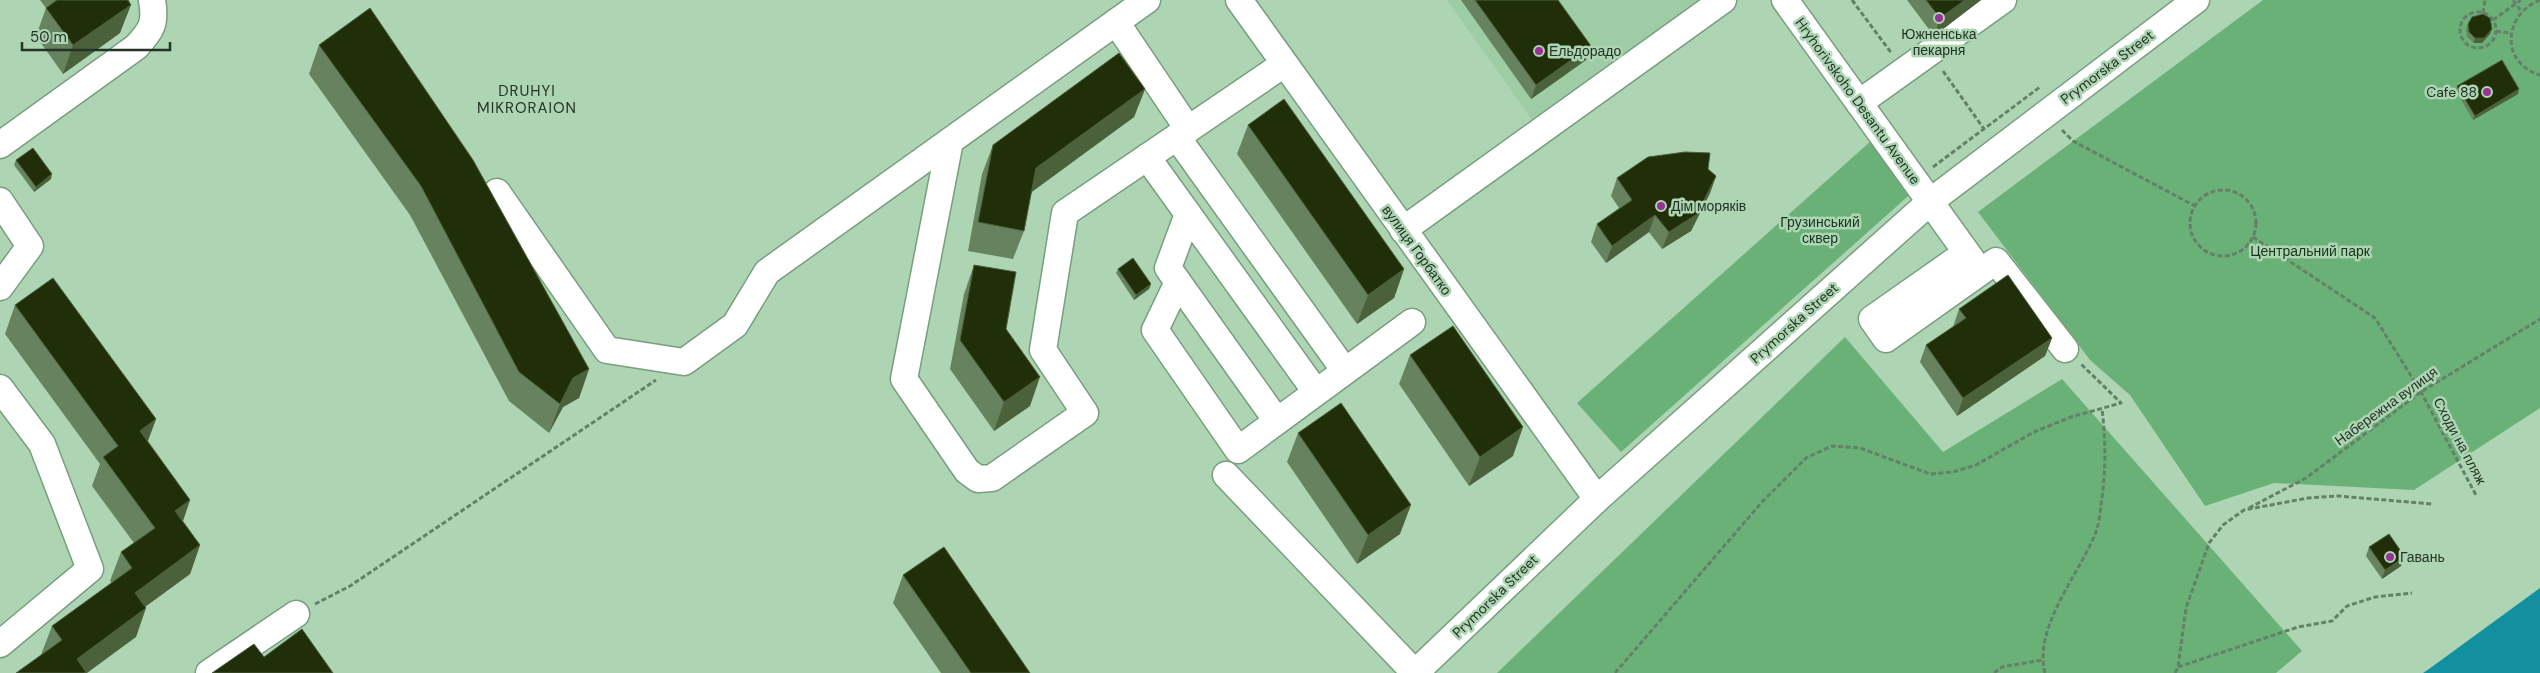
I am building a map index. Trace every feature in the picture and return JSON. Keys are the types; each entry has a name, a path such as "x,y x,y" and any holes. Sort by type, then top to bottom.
{"street":[{"path":"0,144 136,47 149,33 155,17 152,0"},
{"path":"497,192 607,350 684,362 735,325 766,272 1147,0"},
{"name":"вулиця Горбатко","path":"1239,0 1597,499"},
{"path":"1403,230 1723,0"},
{"name":"Hryhorivskoho Desantu Avenue","path":"1785,0 1916,180 1942,221 1973,263 1996,261 2065,348"},
{"path":"1859,103 2003,0"},
{"name":"Prymorska Street","path":"1415,673 1597,499 1931,201 1991,139 2045,114 2196,0"},
{"path":"1116,22 1182,133 1345,371"},
{"path":"950,141 904,379 967,471 978,479 992,478 1085,413 1043,350 1065,213 1284,64"},
{"path":"1147,157 1316,392"},
{"path":"0,200 30,246 0,287"},
{"path":"1188,214 1168,268 1277,421"},
{"path":"1178,282 1155,330 1238,450 1412,322"},
{"path":"0,388 42,444 90,569 0,644"},
{"path":"1226,474 1415,673"},
{"path":"209,673 296,614"}],"path":[{"path":"1852,0 1904,70"},
{"path":"2483,13 2485,0"},
{"path":"2513,0 2521,11"},
{"path":"2493,20 2521,0"},
{"path":"2526,0 2530,4"},
{"path":"2540,0 2530,4 2521,11 2514,22 2511,34 2516,57 2523,67 2540,75"},
{"path":"2483,13 2493,20 2496,32 2491,42 2481,48 2470,46 2462,38 2460,32 2463,21 2472,14 2483,13"},
{"path":"2496,32 2511,34"},
{"path":"1929,52 1991,139"},
{"path":"1916,180 1991,139 2046,82"},
{"path":"2045,114 2073,141 2195,206"},
{"path":"2223,190 2234,192 2244,197 2251,206 2255,216 2256,227 2252,238 2246,246 2228,256 2207,252 2196,241 2190,226 2195,206 2202,198 2212,192 2223,190"},
{"name":"Сходи на пляж","path":"2252,238 2375,318 2421,392 2477,497"},
{"name":"Набережна вулиця","path":"2175,673 2178,667 2186,608 2209,543 2223,526 2244,510 2306,478 2421,392 2540,319"},
{"path":"1615,673 1762,502 1806,458 1832,446 1860,448 1930,474 1952,472 1976,465 2034,432 2071,417 2102,410 2121,403 2065,348"},
{"path":"296,614 350,586 684,362"},
{"path":"2045,673 2042,660 2043,646 2057,609 2097,530 2105,477 2106,446 2102,410"},
{"path":"2244,510 2308,498 2338,496 2432,504"},
{"path":"2178,667 2298,627 2332,621 2347,606 2374,597 2412,593"},
{"path":"1994,673 2002,667 2042,660"}],"shaded area":[{"path":"1447,0 1700,0 1532,120"}],"green space":[{"name":"Центральний парк","path":"2263,0 2540,0 2540,408 2414,490 2274,483 2205,506 2130,395 2090,360 1978,212"},
{"name":"Грузинський сквер","path":"1871,141 1915,190 1621,452 1577,403"},
{"path":"1845,337 1943,452 2062,379 2302,651 2276,673 1497,673"}],"water":[{"path":"2540,588 2540,673 2423,673 2429,669"}],"building":[{"path":"57,0 128,0 131,5 73,45 46,8"},
{"path":"1475,0 1558,0 1591,46 1536,85"},
{"path":"1926,0 1965,0 1940,18"},
{"path":"370,8 473,160 589,369 573,378 560,404 519,372 421,186 319,45"},
{"path":"2483,14 2490,18 2492,29 2484,38 2475,38 2469,32 2468,24 2472,17"},
{"path":"1119,53 1145,89 1036,168 1024,231 978,222 993,145"},
{"name":"Cafe 88","path":"2502,60 2519,89 2475,116 2457,86"},
{"path":"1284,99 1404,269 1368,295 1248,125"},
{"path":"33,148 52,174 36,187 16,160"},
{"name":"Дім моряків","path":"1685,152 1710,153 1708,169 1716,176 1697,214 1669,232 1655,215 1612,246 1597,224 1632,200 1617,178 1648,157"},
{"path":"1133,258 1151,284 1136,295 1118,269"},
{"path":"974,265 1016,272 1006,329 1040,377 1004,402 960,340"},
{"path":"2008,275 2052,338 1963,398 1926,345 1966,318 1959,309"},
{"path":"53,278 156,419 140,431 190,500 175,511 200,545 135,593 146,608 77,659 86,672 16,673 62,640 52,626 132,568 121,552 155,528 103,457 118,446 15,305"},
{"path":"1453,326 1523,427 1480,457 1410,355"},
{"path":"1341,403 1411,505 1368,535 1298,433"},
{"path":"2389,534 2405,557 2385,570 2369,547"},
{"path":"944,547 1030,673 971,673 903,575"},
{"path":"302,629 333,673 212,673 254,644 264,657"}],"place":[{"name":"Южненська пекарня","path":"1939,18"},
{"name":"Ельдорадо","path":"1539,51"},
{"name":"Cafe 88","path":"2487,92"},
{"name":"Дім моряків","path":"1661,206"},
{"name":"Гавань","path":"2390,557"}],"district":[{"name":"DRUHYI MIKRORAION","path":"527,100"}]}
